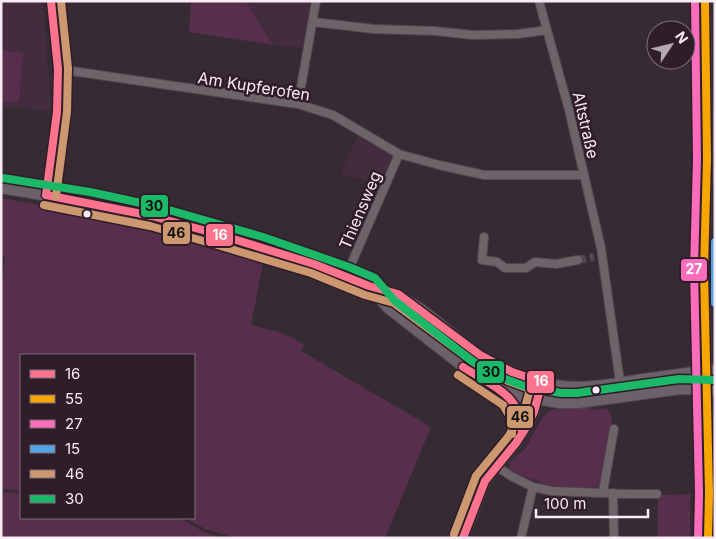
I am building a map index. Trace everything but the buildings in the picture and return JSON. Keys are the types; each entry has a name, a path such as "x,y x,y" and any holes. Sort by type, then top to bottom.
{"main road":[{"path":"705,1 710,46 704,270 711,370 708,538"},
{"path":"1,188 110,207 194,227 260,247 346,276 369,286 398,294 465,345 495,364 542,382 577,387 711,370"},
{"path":"369,286 388,308 466,369 493,385 519,396 560,403 578,403 680,389 711,390"},
{"path":"369,286 393,301 459,353 480,366 524,387"},
{"path":"463,538 481,489 496,466 522,434 531,417 542,382"},
{"path":"493,385 517,408 522,424 522,434"}],"street":[{"path":"46,195 57,112 58,69 51,1"},
{"path":"298,104 314,22 316,1"},
{"name":"Altstraße","path":"539,1 569,110 584,175 622,396"},
{"path":"314,22 374,29 435,31 473,36 518,34 547,30"},
{"name":"Am Kupferofen","path":"58,69 298,104 333,115 399,154 484,175 584,175"},
{"name":"Thiensweg","path":"346,276 399,154"},
{"path":"484,237 482,260 497,262 505,268 526,268 535,262 556,264 578,260"},
{"path":"603,492 614,430"},
{"path":"496,466 533,487 565,493 657,494"},
{"path":"521,538 533,487"},
{"path":"613,494 614,538"}],"shaded area":[{"path":"1,1 43,1 51,111 1,107"},
{"path":"191,1 245,1 273,45 189,32"},
{"path":"245,1 312,1 305,48 273,45"},
{"path":"1,50 23,53 19,102 1,101"},
{"path":"358,136 393,156 379,184 340,174"},
{"path":"1,198 134,224 264,258 251,325 280,332 304,344 301,351 431,427 385,538 236,538 205,529 187,519 195,519 195,354 20,354 20,491 1,489 1,293 5,257 1,256"},
{"path":"684,377 684,385 633,391 627,390 626,387 628,386"},
{"path":"547,389 604,389 604,396 578,399 544,397"},
{"path":"590,407 591,410 607,408 612,422 600,485 598,487 565,487 544,484 511,471 509,463 525,449 541,420 550,410"},
{"path":"1,492 20,493 20,519 182,519 204,532 224,538 1,538"},
{"path":"690,494 690,538 658,538 658,495"}],"tunnel":[{"path":"578,260 594,257"},
{"path":"524,387 551,394 584,395 680,382 715,380"}],"transit line":[{"name":"16","path":"46,195 57,112 58,69 51,1"},
{"name":"46","path":"56,196 67,112 68,68 61,1"},
{"name":"27","path":"695,1 697,159 694,270 699,493 698,538"},
{"name":"55","path":"705,1 707,159 704,270 709,493 708,538"},
{"name":"30","path":"3,178 90,192 155,206 263,237 349,267 375,278 395,301 472,361 497,376 527,387 561,393 577,393 679,379 715,380"},
{"name":"16","path":"46,195 152,216 217,234 314,264 369,286 398,294 480,355 512,372 542,382 534,412 527,426 516,443 485,481 463,538"},
{"name":"46","path":"44,205 150,226 311,273 365,295 394,303 475,363 508,381 530,389 525,408 518,421 508,437 476,476 454,534"},
{"name":"15","path":"715,242 715,303"},
{"name":"16","path":"463,367 494,386 511,400 521,420 522,434"},
{"name":"46","path":"458,375 503,405 510,417 512,434"}]}
